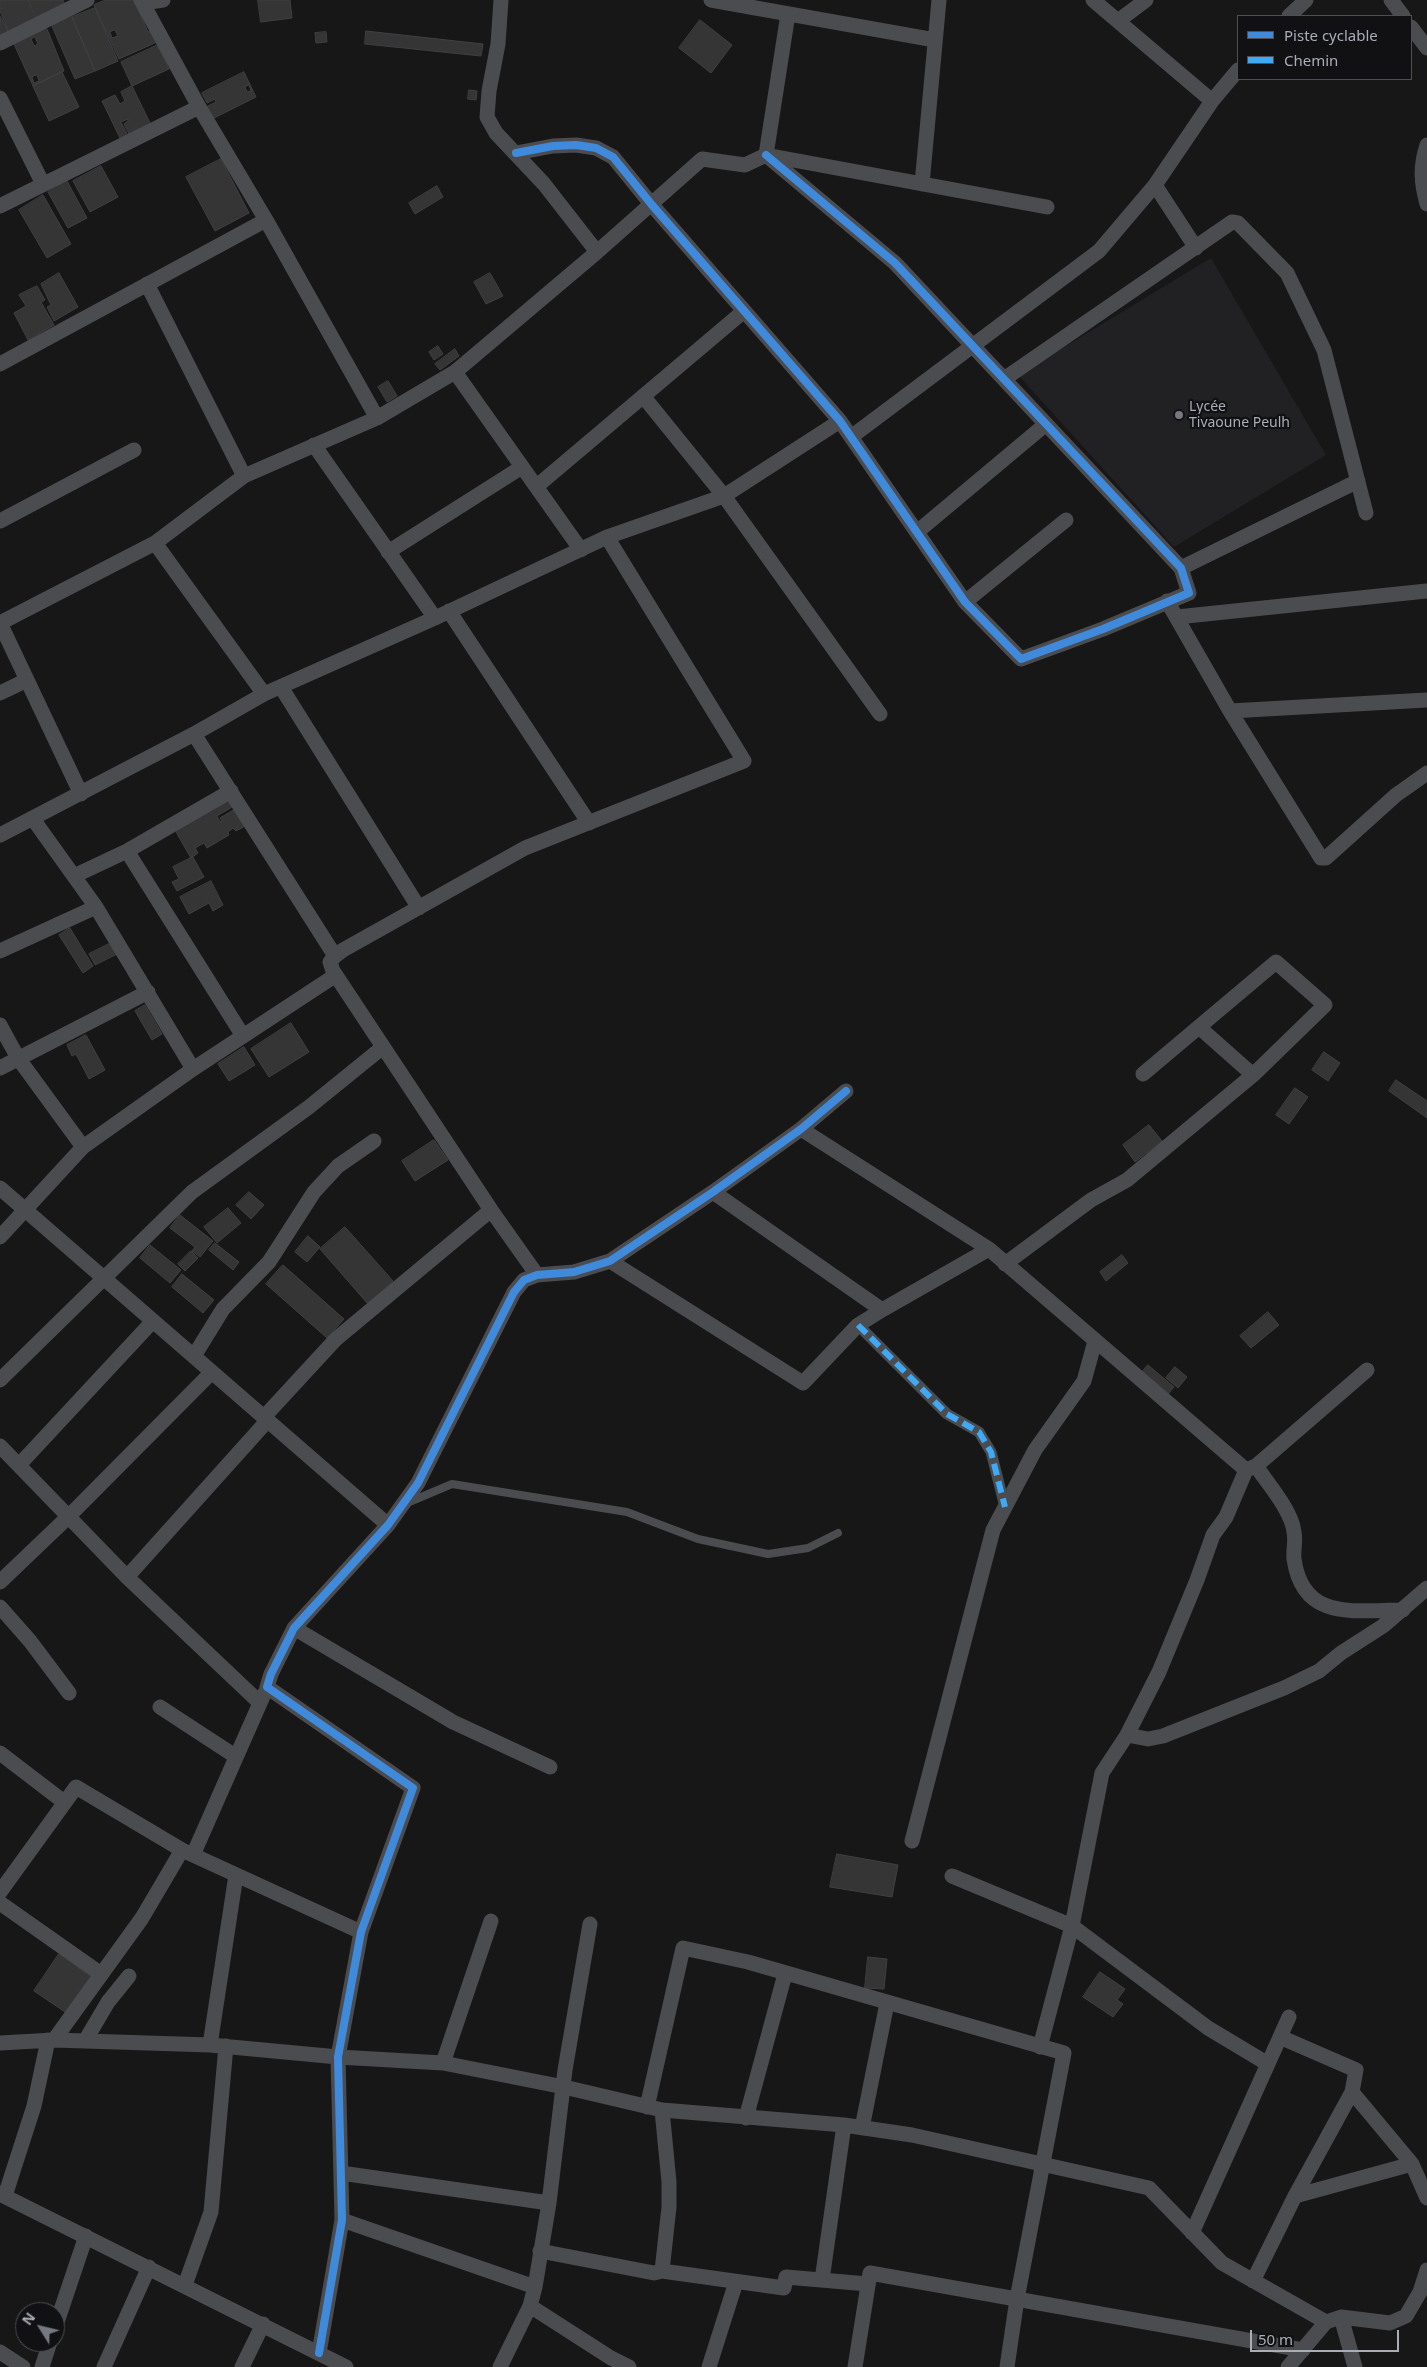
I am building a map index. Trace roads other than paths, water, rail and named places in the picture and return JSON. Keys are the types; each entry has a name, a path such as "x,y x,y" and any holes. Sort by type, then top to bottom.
{"street":[{"path":"0,43 87,0"},
{"path":"163,0 142,2 199,107 266,220 377,418"},
{"path":"502,0 498,44 489,91 488,117 496,133 544,184 597,252"},
{"path":"711,0 935,40"},
{"path":"922,184 939,0"},
{"path":"1093,0 1212,101"},
{"path":"1118,22 1146,0"},
{"path":"1290,15 1306,0"},
{"path":"1391,0 1402,15"},
{"path":"766,154 788,14"},
{"path":"1412,28 1427,48"},
{"path":"851,437 1099,251 1155,185 1212,101 1237,71"},
{"path":"0,98 43,184"},
{"path":"0,206 199,107"},
{"path":"1427,144 1423,158 1421,184 1427,204"},
{"path":"516,153 553,146 596,148 613,157 652,205 840,421 965,602 1021,659 1103,629 1189,593 1180,568 895,263 766,154"},
{"path":"81,794 0,623 154,543 244,476 377,418 455,372 652,205 702,159 745,165 766,154 1047,207"},
{"path":"1155,185 1196,248"},
{"path":"0,364 266,220"},
{"path":"1004,379 1232,222 1235,222 1287,274 1324,350 1366,513"},
{"path":"147,284 244,476"},
{"path":"536,486 744,311"},
{"path":"455,372 581,550"},
{"path":"644,396 724,496 880,714"},
{"path":"0,835 81,794 281,686 449,612 607,537 724,496 840,421"},
{"path":"917,532 1046,424"},
{"path":"314,445 435,618"},
{"path":"0,521 134,450"},
{"path":"388,552 522,467"},
{"path":"1180,568 1358,481"},
{"path":"965,602 1066,520"},
{"path":"537,1275 491,1210 331,966 335,956 525,848 744,761 607,537"},
{"path":"154,543 264,694"},
{"path":"1177,617 1427,591"},
{"path":"1167,601 1230,711 1321,858 1326,858 1396,795 1427,773"},
{"path":"449,612 589,823"},
{"path":"0,694 27,680"},
{"path":"281,686 419,908"},
{"path":"1230,711 1427,700"},
{"path":"194,734 335,956"},
{"path":"74,876 127,851 231,791"},
{"path":"33,819 96,907 194,1069"},
{"path":"127,851 244,1036"},
{"path":"0,951 96,907"},
{"path":"1005,1264 1091,1200 1127,1180 1253,1076 1325,1005 1276,962 1200,1028 1143,1074"},
{"path":"0,1236 26,1211 83,1147 194,1069 336,975"},
{"path":"0,1068 148,992"},
{"path":"0,1025 18,1058 83,1147"},
{"path":"1200,1028 1253,1076"},
{"path":"0,1380 192,1192 309,1107 383,1047"},
{"path":"346,2367 2,2195 34,2106 51,2040 90,1990 188,1853 267,1687 270,1674 294,1628 388,1525 418,1483 514,1292 524,1280 537,1275 574,1272 610,1261 713,1192 801,1129 846,1091"},
{"path":"801,1129 990,1249 1095,1341 1251,1468 1284,1507 1294,1531 1294,1558 1300,1583 1317,1602 1334,1609 1403,1610"},
{"path":"194,1356 223,1309 269,1262 314,1192 338,1166 374,1141"},
{"path":"0,1188 388,1525"},
{"path":"713,1192 882,1310"},
{"path":"127,1577 336,1339 491,1210"},
{"path":"610,1261 803,1383 858,1325 990,1249"},
{"path":"18,1466 153,1321"},
{"path":"858,1325 947,1414 979,1432 991,1452 1005,1507"},
{"path":"912,1841 993,1530 1034,1450 1084,1381 1095,1341"},
{"path":"1040,2047 1072,1926 1102,1773 1127,1735 1180,1623 1213,1536 1230,1509 1251,1468 1367,1370"},
{"path":"0,1582 212,1372"},
{"path":"0,1446 127,1577 259,1702"},
{"path":"1127,1735 1148,1739 1164,1736 1284,1688 1320,1671 1403,1610 1427,1588"},
{"path":"0,1607 30,1641 69,1693"},
{"path":"294,1628 453,1722 550,1767"},
{"path":"267,1687 413,1788 361,1932 338,2056 342,2220 319,2353"},
{"path":"160,1707 235,1756"},
{"path":"0,1753 64,1802"},
{"path":"0,1892 76,1787 188,1853 361,1932"},
{"path":"210,2045 236,1875"},
{"path":"952,1876 1072,1926 1208,2028 1268,2064"},
{"path":"0,1903 101,1974"},
{"path":"443,2062 491,1921"},
{"path":"500,2367 530,2306 535,2288 549,2203 564,2087 564,2070 590,1924"},
{"path":"662,2272 669,2190 655,2108 683,1948 748,1962 1064,2053 1042,2165 1007,2367"},
{"path":"746,2118 785,1974"},
{"path":"85,2041 108,2002 129,1976"},
{"path":"90,1990 108,2002"},
{"path":"862,2128 887,2003"},
{"path":"1192,2233 1289,2017"},
{"path":"1253,2281 1295,2196 1352,2092 1356,2070 1280,2037"},
{"path":"0,2043 51,2040 210,2045 338,2056 443,2062 655,2108 746,2118 844,2125 912,2136 1149,2188 1222,2263 1253,2281 1333,2320 1390,2322 1406,2316 1420,2292 1427,2270"},
{"path":"184,2285 211,2212 226,2046"},
{"path":"1352,2092 1412,2164 1427,2198"},
{"path":"822,2280 844,2125"},
{"path":"1295,2196 1412,2164"},
{"path":"341,2173 549,2203"},
{"path":"342,2220 535,2288"},
{"path":"64,2302 86,2236"},
{"path":"540,2251 654,2273 662,2272 784,2288 786,2277 868,2284"},
{"path":"104,2367 149,2267"},
{"path":"855,2367 870,2273 1303,2350"},
{"path":"709,2367 736,2282"},
{"path":"530,2306 611,2358 629,2367"},
{"path":"1288,2367 1333,2320"},
{"path":"1333,2320 1355,2367"},
{"path":"242,2367 263,2324"},
{"path":"0,2352 23,2367"},
{"path":"42,2367 47,2352"}],"lane":[{"path":"402,1505 452,1484 627,1512 698,1539 768,1554 808,1548 838,1533"}],"place":[{"name":"Lycée Tivaoune Peulh","path":"1179,415"}]}
